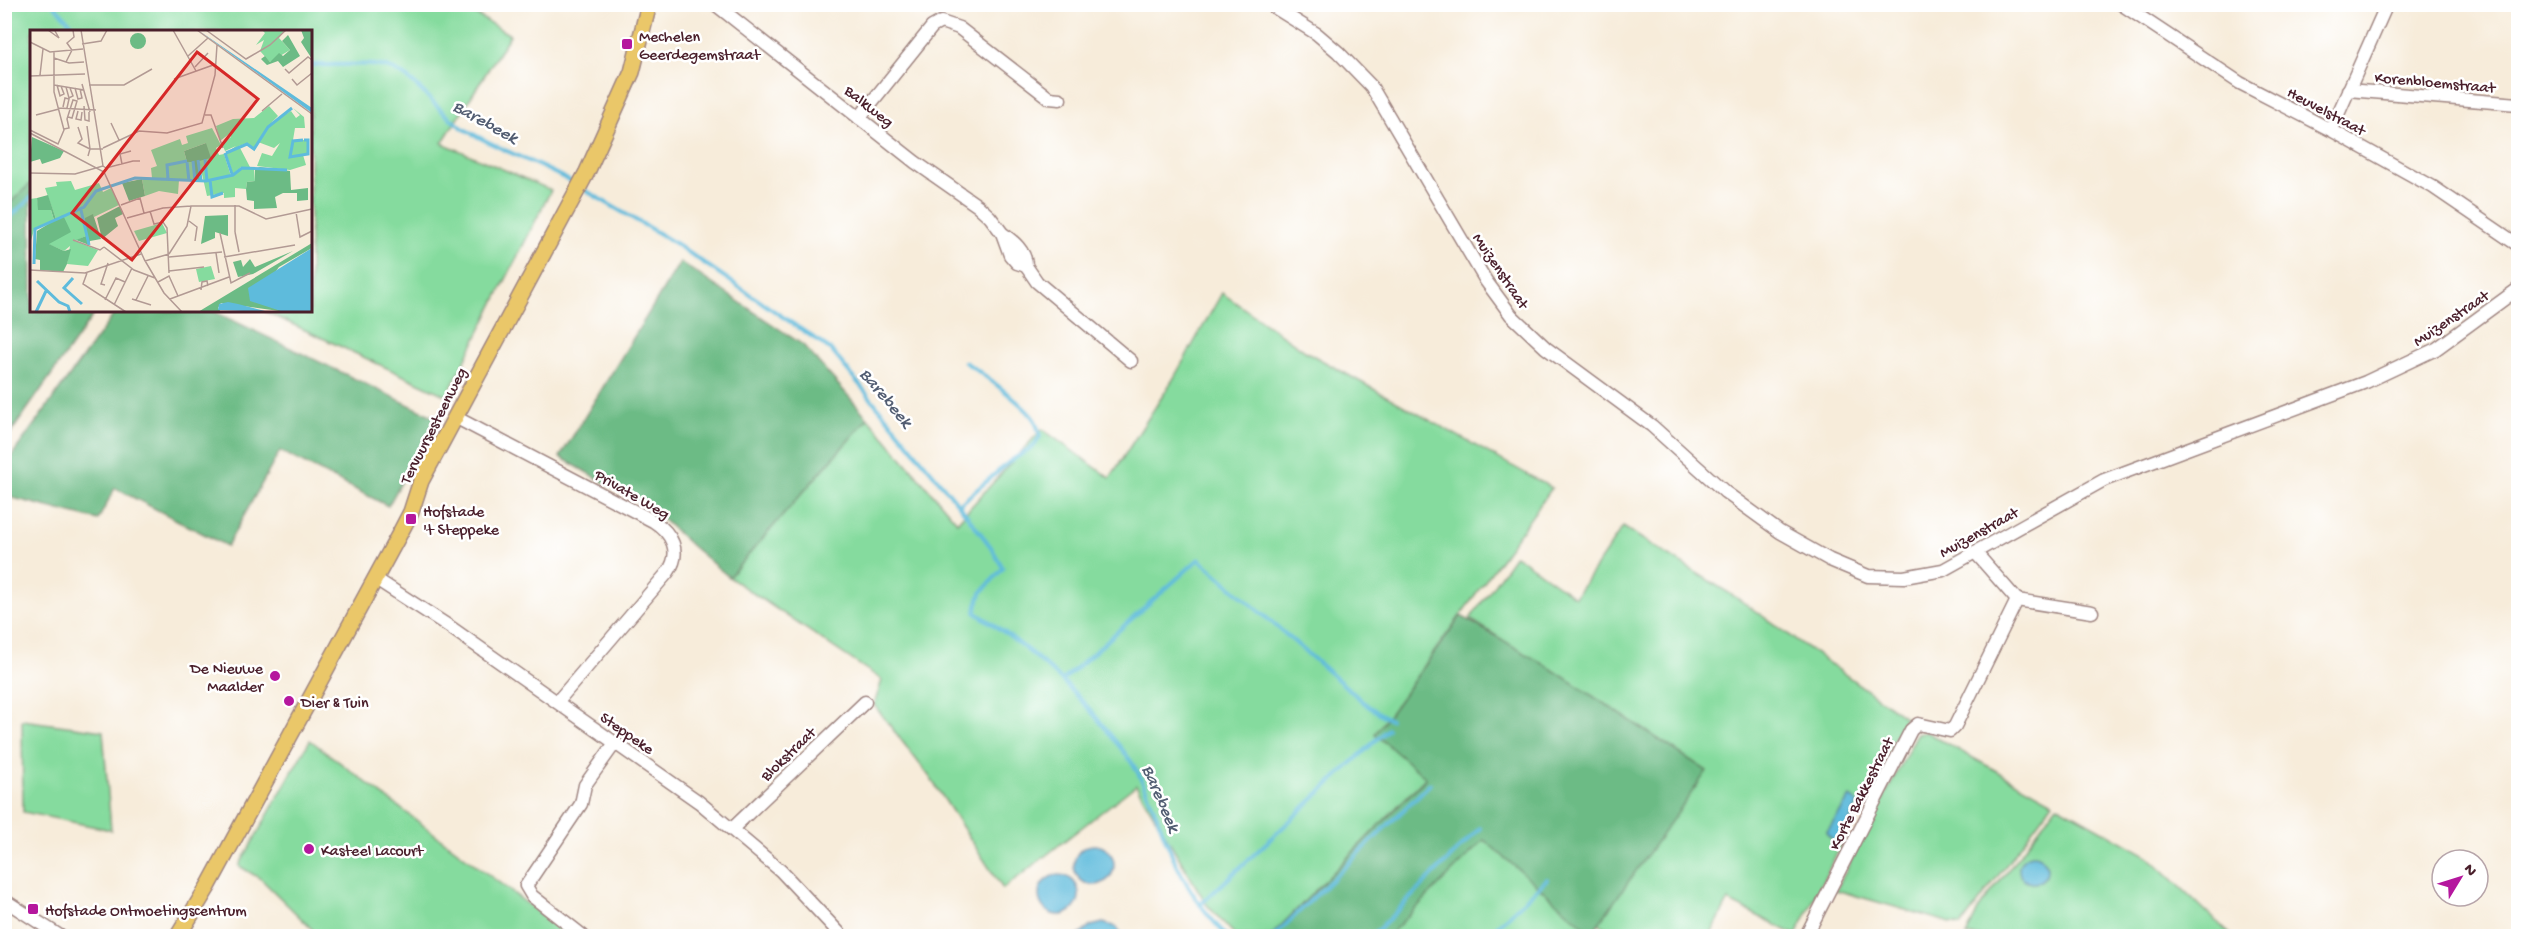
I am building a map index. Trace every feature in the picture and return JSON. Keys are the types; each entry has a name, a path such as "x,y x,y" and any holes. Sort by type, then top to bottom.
{"main road":[{"name":"Tervuursesteenweg","path":"186,936 210,885 411,512 421,481 587,172 632,72 648,4"},
{"name":"Tervuursesteenweg","path":"178,936 210,885"}],"street":[{"name":"Balkweg","path":"715,4 915,162 978,206 1002,233 1010,255 1017,263 1026,266 1037,282 1131,361"},
{"name":"Muizenstraat","path":"1269,4 1299,22 1338,52 1371,86 1486,281 1511,315 1546,348 1652,426 1725,492 1780,532 1830,561 1868,576 1904,577 1942,570 2104,480 2399,368 2436,349 2518,289"},
{"name":"Heuvelstraat","path":"2121,4 2240,83 2433,187 2518,245"},
{"path":"2331,130 2387,4"},
{"path":"859,118 932,27 941,22 959,28 1049,98 1060,99"},
{"name":"Korenbloemstraat","path":"2348,90 2518,104"},
{"name":"Private Weg","path":"455,417 653,521 667,532 674,543 674,558 668,572 557,702"},
{"path":"1975,552 2017,600 2092,612"},
{"name":"Steppeke","path":"376,579 557,702 733,828 781,871 842,936"},
{"name":"Korte Bakkestraat","path":"1806,936 1908,735 1918,724 1945,731 1950,731 1955,726 2017,600"},
{"name":"Blokstraat","path":"733,828 865,702"},
{"path":"583,936 532,896 526,886 581,804 585,784 615,743"},
{"path":"4,900 60,936"}],"green space":[{"path":"5,4 460,5 510,35 442,143 551,190 447,396 266,312 312,312 312,30 30,30 30,184 5,208"},
{"path":"30,184 30,312 95,312 5,441 5,208"},
{"path":"680,262 803,345 868,418 729,577 654,511 560,457"},
{"path":"1222,293 1305,351 1552,488 1375,734 1426,777 1271,936 1236,936 1207,905 1136,785 1003,889 929,776 874,705 882,680 729,577 868,418 957,522 1042,429 1110,478 1172,381"},
{"path":"116,312 215,312 437,418 388,506 280,451 227,546 115,488 98,520 5,496 5,465"},
{"path":"1623,527 1737,598 1905,717 1796,935 1728,901 1710,936 1616,936 1599,923 1596,928 1607,936 1388,936 1484,839 1652,735 1470,619 1515,555 1575,597"},
{"path":"1461,616 1547,666 1707,771 1592,933 1484,840 1388,936 1271,936 1426,778 1375,734"},
{"path":"22,720 103,731 111,830 23,812"},
{"path":"1926,732 2053,802 1961,926 1836,890 1917,734"},
{"path":"310,740 570,936 319,936 261,879 239,866"},
{"path":"2057,805 2148,856 2232,936 1966,936 1978,910"}],"water":[{"path":"1850,797 1858,803 1841,841 1834,841 1826,833"},
{"path":"1094,845 1108,851 1114,865 1108,879 1094,885 1080,879 1074,865 1080,851"},
{"path":"2033,855 2043,859 2047,869 2043,879 2033,883 2023,879 2019,869 2023,859"},
{"path":"1059,875 1073,881 1079,895 1073,909 1059,915 1045,909 1039,895 1045,881"},
{"path":"1103,923 1116,927 1124,936 1078,936 1091,926"}],"waterway":[{"name":"Barebeek","path":"53,4 77,30"},
{"name":"Barebeek","path":"312,65 363,64 392,69 410,80 466,130 577,185"},
{"name":"Barebeek","path":"583,189 673,242 830,349 959,505 991,547 1003,568 981,593 975,612 1032,653 1066,684 1126,755 1145,786 1181,873 1194,896 1227,936"},
{"path":"4,222 30,199"},
{"path":"959,505 1009,462 1034,446 1040,436 1032,416 1004,391 965,362"},
{"path":"1063,680 1199,559 1368,706 1390,720"},
{"path":"1200,905 1388,729"},
{"path":"1274,936 1430,784"},
{"path":"1372,936 1480,828"},
{"path":"1487,936 1547,879"}],"place":[{"name":"Mechelen Geerdegemstraat","path":"627,44"},
{"name":"Hofstade 't Steppeke","path":"411,519"},
{"name":"De Nieuwe Maalder","path":"275,676"},
{"name":"Dier & Tuin","path":"289,701"},
{"name":"Kasteel Lacourt","path":"309,849"},
{"name":"Hofstade Ontmoetingscentrum","path":"33,909"}]}
